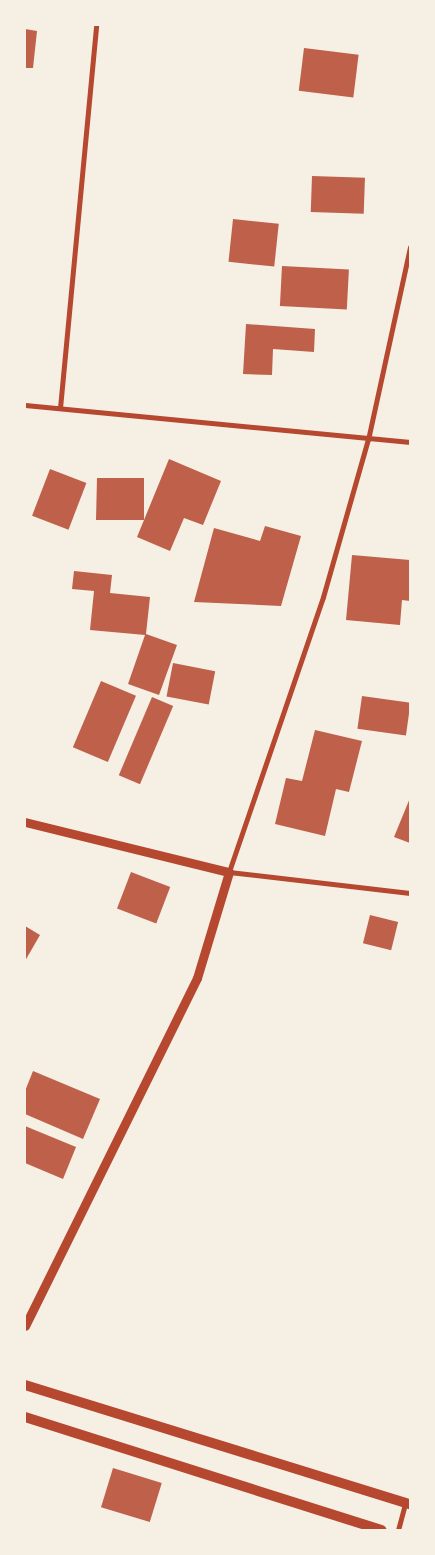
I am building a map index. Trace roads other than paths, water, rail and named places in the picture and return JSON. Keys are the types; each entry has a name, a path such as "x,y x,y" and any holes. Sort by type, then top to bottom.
{"main road":[{"path":"25,1384 408,1504"},
{"path":"25,1417 382,1530"}],"street":[{"path":"60,408 96,25"},
{"path":"25,1326 197,978 229,872 323,597 368,439 410,247"},
{"path":"25,405 410,442"},
{"path":"25,822 229,872 410,893"},
{"path":"398,1530 408,1504"}]}
